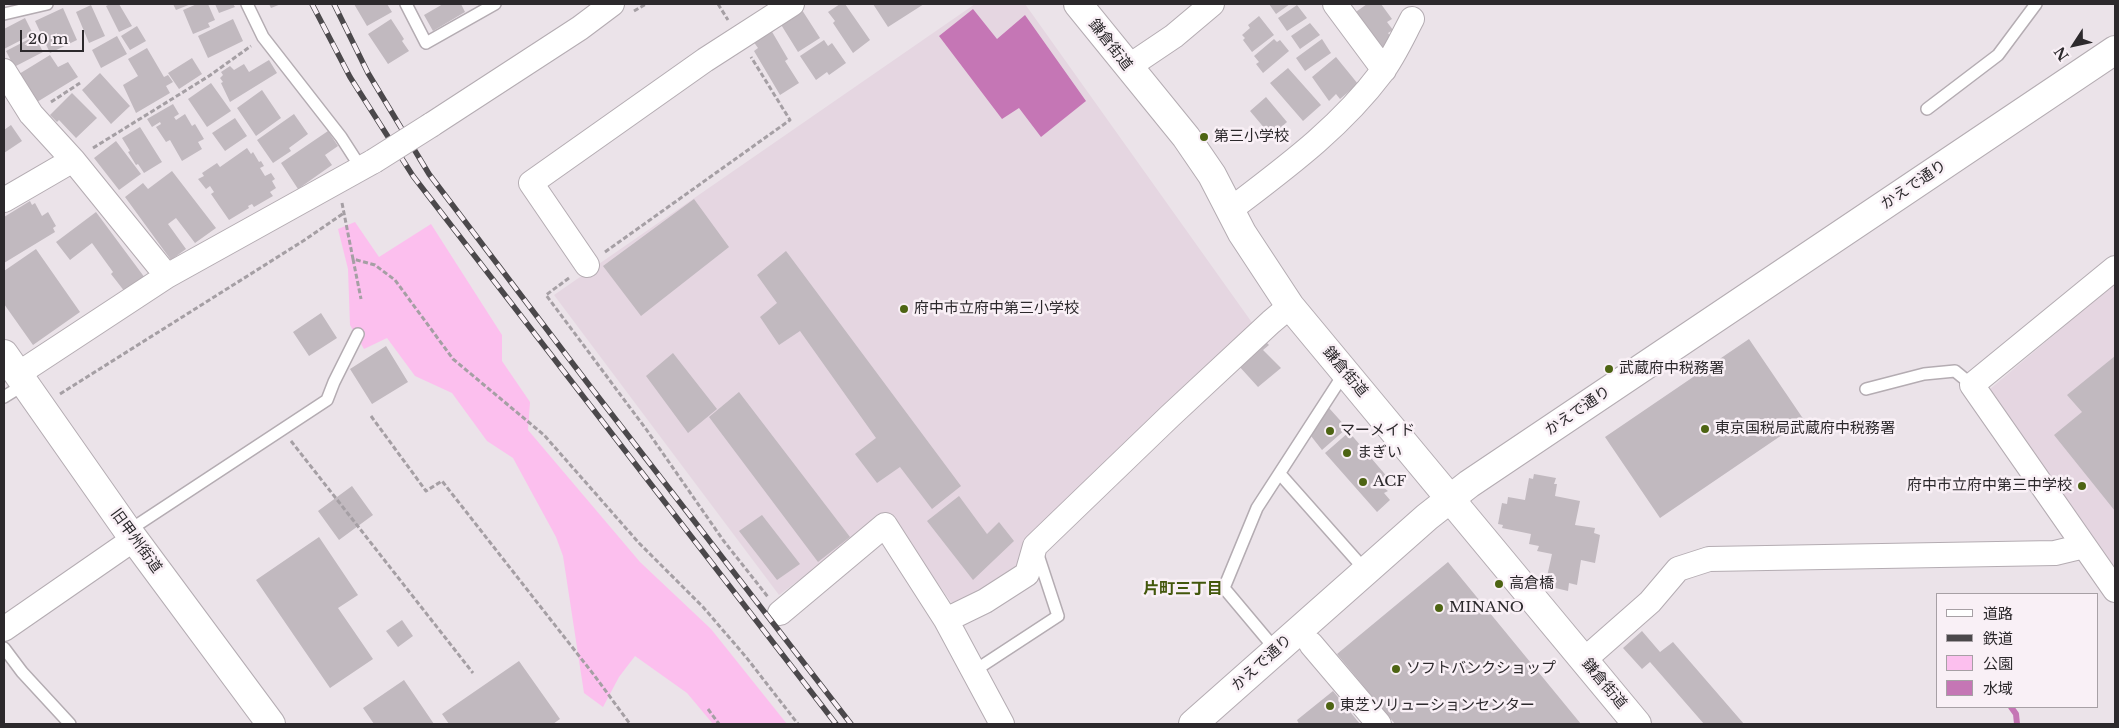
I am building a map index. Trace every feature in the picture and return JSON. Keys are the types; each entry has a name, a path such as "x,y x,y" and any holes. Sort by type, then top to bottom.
{"main road":[{"name":"鎌倉街道","path":"1078,4 1196,152 1212,175 1270,278 1290,306 1637,724"},
{"name":"かえで通り","path":"1193,724 1366,570 1469,484 2115,50"},
{"name":"旧甲州街道","path":"12,377 271,724"}],"street":[{"path":"12,377 167,276 368,164 431,125 580,28 612,4"},
{"path":"587,265 531,183 705,60 792,4"},
{"path":"1128,67 1174,36 1212,4"},
{"path":"1335,4 1384,70"},
{"path":"1230,210 1312,146 1348,113 1384,70 1412,19"},
{"path":"4,70 31,114 73,160 167,276"},
{"path":"4,200 73,160"},
{"path":"2115,268 1972,385 2115,590"},
{"path":"946,620 985,601 1027,574 1034,546 1177,409 1290,306"},
{"path":"780,613 885,525 946,620 1002,724"},
{"path":"4,629 131,535"},
{"path":"1584,660 1650,602 1678,569 1709,559 2055,553 2084,546"},
{"path":"1311,644 1379,724"}],"lane":[{"path":"4,14 47,4"},
{"path":"247,4 263,37 341,137 368,164"},
{"path":"406,4 426,44 495,4"},
{"path":"1927,109 1998,55 2036,4"},
{"path":"131,535 327,400 358,334"},
{"path":"1866,389 1924,374 1956,371 1972,385"},
{"path":"1276,650 1224,588 1258,508 1345,372"},
{"path":"1280,474 1366,570"},
{"path":"974,671 1058,616 1034,546"},
{"path":"4,648 22,672 68,724"}],"path":[{"path":"718,4 790,120 546,295 646,428 723,540 780,613"},
{"path":"73,160 209,76 263,37"},
{"path":"31,114 80,83"},
{"path":"341,197 361,299"},
{"path":"53,399 303,241 344,213"},
{"path":"353,259 375,265 395,280 453,359 544,435 638,543 703,607 746,657 798,724"},
{"path":"371,416 426,491 442,481 594,675 630,724"},
{"path":"282,430 473,673"},
{"path":"708,709 720,724"}],"shaded area":[{"name":"府中市立府中第三小学校","path":"975,4 1025,4 1253,324 1016,573 959,605 951,602 888,514 779,595 554,295"},
{"name":"府中市立府中第三中学校","path":"2115,283 2115,576 1983,395"}],"green space":[{"path":"355,222 379,257 431,224 502,335 502,361 530,402 528,430 640,562 711,629 787,724 713,724 687,693 635,656 619,677 603,707 584,693 563,556 556,537 513,458 487,441 452,393 415,376 387,338 364,349 350,325 348,269 338,229"}],"water":[{"path":"973,9 997,39 1025,15 1086,101 1041,137 1019,108 1002,119 939,36"}],"building":[{"path":"119,4 132,26 119,32 106,6"},
{"path":"173,4 191,4 176,10"},
{"path":"197,4 208,4 215,20 208,23 210,27 193,34 183,10"},
{"path":"215,4 233,4 235,7 219,13"},
{"path":"269,4 281,4 271,8"},
{"path":"354,4 387,4 392,12 367,26"},
{"path":"443,4 461,4 465,12 433,31 424,15"},
{"path":"840,4 845,4 870,40 853,53 828,12"},
{"path":"873,4 924,4 888,27"},
{"path":"1269,4 1290,4 1276,14"},
{"path":"1367,4 1381,4 1392,19 1387,22 1393,30 1388,33 1392,38 1381,54 1353,14"},
{"path":"91,5 105,36 89,43 76,12"},
{"path":"1297,5 1307,18 1287,31 1278,18"},
{"path":"63,8 77,40 50,53 35,21"},
{"path":"802,10 820,38 798,52 780,23"},
{"path":"1259,16 1274,35 1252,52 1243,40 1245,38 1242,35 1250,28 1248,25"},
{"path":"25,18 33,34 4,49 4,29"},
{"path":"233,19 243,41 208,58 198,36"},
{"path":"391,19 404,39 402,41 409,51 388,64 368,34"},
{"path":"1310,23 1320,35 1300,49 1291,36"},
{"path":"137,26 146,41 130,50 121,36"},
{"path":"771,30 788,59 785,61 799,83 780,95 754,51 758,48 753,41"},
{"path":"35,36 43,52 14,67 6,51"},
{"path":"117,36 127,54 101,68 92,50"},
{"path":"1274,39 1277,42 1280,40 1289,51 1263,73 1256,64 1259,62 1254,56"},
{"path":"1322,39 1331,53 1305,71 1296,58"},
{"path":"824,40 828,46 832,43 846,63 829,75 827,72 816,80 800,56"},
{"path":"147,48 164,77 168,75 173,82 166,86 170,93 136,113 123,85 138,76 128,59"},
{"path":"50,55 58,67 68,62 78,77 37,102 19,74"},
{"path":"1336,57 1358,84 1340,99 1336,94 1329,101 1312,77"},
{"path":"192,58 202,74 179,89 168,73"},
{"path":"269,60 277,73 230,102 221,83 223,82 220,78 223,75 221,72 230,66 234,70 244,64 249,72"},
{"path":"1288,68 1321,105 1303,121 1270,83"},
{"path":"100,73 130,106 111,124 82,90"},
{"path":"211,83 231,111 207,127 188,99"},
{"path":"262,90 281,118 256,136 237,108"},
{"path":"72,93 97,118 76,138 59,120 57,122 50,115"},
{"path":"1266,97 1287,122 1271,136 1250,111"},
{"path":"173,104 179,114 174,117 176,120 185,114 192,126 195,124 204,139 198,142 202,149 182,161 170,140 166,142 156,127 161,124 160,122 152,127 147,119"},
{"path":"294,114 308,134 289,148 291,151 273,163 257,140"},
{"path":"235,118 247,136 225,151 212,133"},
{"path":"11,125 22,141 4,153 4,130"},
{"path":"140,127 162,162 144,173 138,164 136,165 122,138"},
{"path":"328,131 338,146 325,155 332,165 298,189 281,163"},
{"path":"116,141 141,174 119,190 94,158"},
{"path":"247,148 251,154 253,152 259,162 261,161 264,166 260,168 265,176 271,173 275,179 272,181 276,188 270,192 273,196 254,207 252,204 248,206 249,208 229,220 211,194 214,192 210,186 206,189 198,179 204,176 202,173 217,163 220,167"},
{"path":"172,171 216,228 195,243 176,218 168,224 186,249 171,260 125,197 143,183 148,189"},
{"path":"694,199 729,247 641,316 603,266"},
{"path":"30,201 32,205 35,203 42,216 48,212 56,226 53,228 55,232 4,263 4,217"},
{"path":"96,212 145,278 125,292 111,274 113,272 92,243 70,260 56,242"},
{"path":"36,249 80,312 33,345 4,304 4,271"},
{"path":"786,251 961,486 932,509 900,467 877,483 855,454 876,438 800,331 779,345 760,317 777,303 757,275"},
{"path":"321,313 337,338 309,356 293,332"},
{"name":"東京国税局武蔵府中税務署","path":"1749,339 1804,420 1660,518 1605,437"},
{"path":"1265,341 1269,345 1263,350 1281,368 1258,387 1238,365"},
{"path":"386,346 408,382 372,404 350,369"},
{"path":"673,353 717,409 688,433 646,376"},
{"path":"2115,356 2115,511 2054,435 2082,412 2067,395"},
{"path":"739,392 850,537 818,562 709,417"},
{"path":"1329,408 1347,428 1322,450 1311,436"},
{"path":"1349,432 1389,479 1382,486 1388,491 1384,493 1390,500 1377,512 1325,453"},
{"path":"1534,474 1556,478 1554,484 1557,484 1555,496 1580,501 1575,525 1595,528 1594,533 1600,535 1595,563 1581,560 1577,585 1569,583 1568,591 1551,587 1552,582 1546,581 1552,554 1537,551 1539,546 1529,544 1531,534 1502,528 1503,525 1498,524 1502,503 1507,504 1508,497 1525,500 1529,478 1533,479"},
{"path":"352,486 373,515 339,540 318,511"},
{"path":"959,496 987,534 999,522 1014,541 973,580 927,521"},
{"path":"762,515 800,564 777,580 739,531"},
{"path":"319,537 358,595 338,608 373,659 330,688 256,580"},
{"name":"MINANO","path":"1448,562 1581,724 1395,724 1337,654"},
{"path":"402,620 413,636 398,647 386,631"},
{"path":"1642,631 1660,652 1673,642 1744,724 1704,724 1650,662 1642,669 1623,648"},
{"path":"519,661 560,719 553,724 449,724 442,714"},
{"path":"404,680 434,724 374,724 363,708"},
{"name":"東芝ソリューションセンター","path":"1333,691 1360,724 1299,724 1297,720"}],"waterway":[{"path":"2012,708 2016,714 2017,724"}],"railway":[{"path":"312,4 350,77 413,176 836,724"},
{"path":"334,4 368,73 429,174 851,724"}],"place":[{"name":"第三小学校","path":"1204,137"},
{"name":"府中市立府中第三小学校","path":"904,309"},
{"name":"武蔵府中税務署","path":"1609,369"},
{"name":"東京国税局武蔵府中税務署","path":"1705,429"},
{"name":"マーメイド","path":"1330,431"},
{"name":"まぎい","path":"1347,453"},
{"name":"ACF","path":"1363,482"},
{"name":"府中市立府中第三中学校","path":"2082,486"},
{"name":"高倉橋","path":"1499,584"},
{"name":"MINANO","path":"1439,608"},
{"name":"ソフトバンクショップ","path":"1396,669"},
{"name":"東芝ソリューションセンター","path":"1330,706"}],"district":[{"name":"片町三丁目","path":"1183,589"}]}
